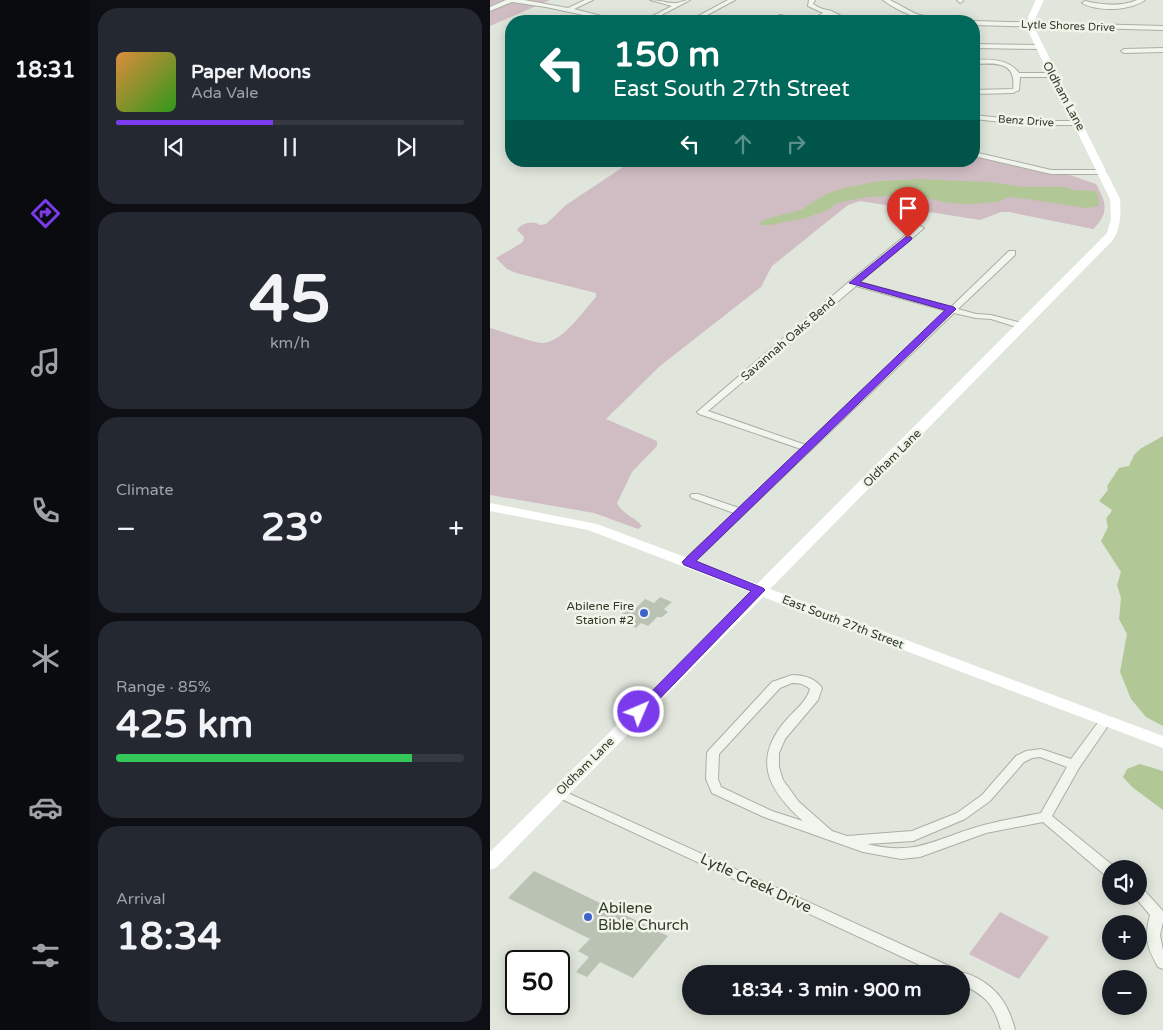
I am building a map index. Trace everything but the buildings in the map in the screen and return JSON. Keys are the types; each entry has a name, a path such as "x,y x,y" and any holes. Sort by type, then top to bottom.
{"main road":[{"path":"1031,25 1032,16 1040,0"},
{"name":"Oldham Lane","path":"490,863 1106,241 1114,229 1117,218 1115,199 1038,47 1031,25"},
{"name":"East South 27th Street","path":"490,507 592,527 1163,742"}],"street":[{"path":"490,9 512,0 591,15"},
{"path":"568,10 590,0"},
{"path":"654,0 677,5"},
{"path":"658,15 687,0"},
{"path":"703,15 732,0"},
{"path":"812,0 810,5 813,8 836,15"},
{"path":"886,0 918,15"},
{"path":"1085,3 1114,6 1133,4 1142,0"},
{"path":"824,15 830,12"},
{"name":"Lytle Shores Drive","path":"980,23 1163,28"},
{"path":"980,46 1038,47"},
{"path":"1124,52 1163,50"},
{"path":"980,62 1004,62 1017,75 1053,75"},
{"path":"980,92 1016,90 1017,75"},
{"name":"Benz Drive","path":"980,118 1029,123 1078,123"},
{"path":"980,155 1051,172 1102,172"},
{"name":"Savannah Oaks Bend","path":"806,448 702,412 920,228"},
{"path":"688,562 951,309 1012,253"},
{"path":"853,283 976,316 987,322 1020,328"},
{"path":"695,496 740,512"},
{"path":"828,834 803,815 788,799 778,781 774,768 772,754 778,739 814,697 816,688 809,681 797,678 786,679 776,685 713,753 712,779 716,790 768,814 879,852 901,854 920,852 976,832 1045,817 1074,765 1106,720"},
{"path":"844,840 913,836 961,816 986,798 1020,759 1025,756 1041,753 1074,765"},
{"name":"Lytle Creek Drive","path":"559,793 933,965"},
{"path":"961,816 976,832"},
{"path":"1045,817 1102,864"},
{"path":"879,852 891,837"},
{"path":"1147,901 1160,916 1152,938 1154,948 1163,963"},
{"path":"970,982 982,988 999,1002 1008,1030"}],"shaded area":[{"path":"490,0 550,0 515,15 505,15 505,20 490,26"},
{"path":"980,157 1050,173 1067,174 1096,184 1105,207 1102,218 1093,229 1009,212 1001,212 980,220 860,201 848,205 772,266 761,287 660,366 606,419 657,441 657,446 632,472 617,503 623,511 642,526 638,529 594,513 490,495 490,328 543,343 551,341 565,331 596,297 596,293 516,273 507,269 496,258 523,242 524,237 517,230 522,226 527,223 546,224 566,205 623,167 980,167"},
{"path":"919,179 989,182 1024,187 1067,187 1074,190 1095,191 1098,194 1099,206 1086,208 1012,197 998,202 973,204 949,203 913,195 867,197 837,203 830,209 806,218 770,225 759,223 766,219 801,210 826,194 844,188 879,181"},
{"path":"1163,436 1163,726 1146,717 1131,699 1120,672 1127,634 1119,619 1121,598 1117,585 1121,572 1101,541 1108,527 1106,518 1112,510 1099,501 1108,490 1107,486 1119,468 1129,466 1134,455 1140,449"},
{"path":"1140,764 1163,771 1163,810 1132,787 1123,777 1127,769"},
{"path":"1000,912 1049,937 1019,979 969,954"}],"place":[{"name":"Abilene Fire Station #2","path":"644,613"},
{"name":"Abilene Bible Church","path":"588,917"}],"route":[{"path":"639,712 759,590 688,562 951,309 853,283 908,238"}]}
